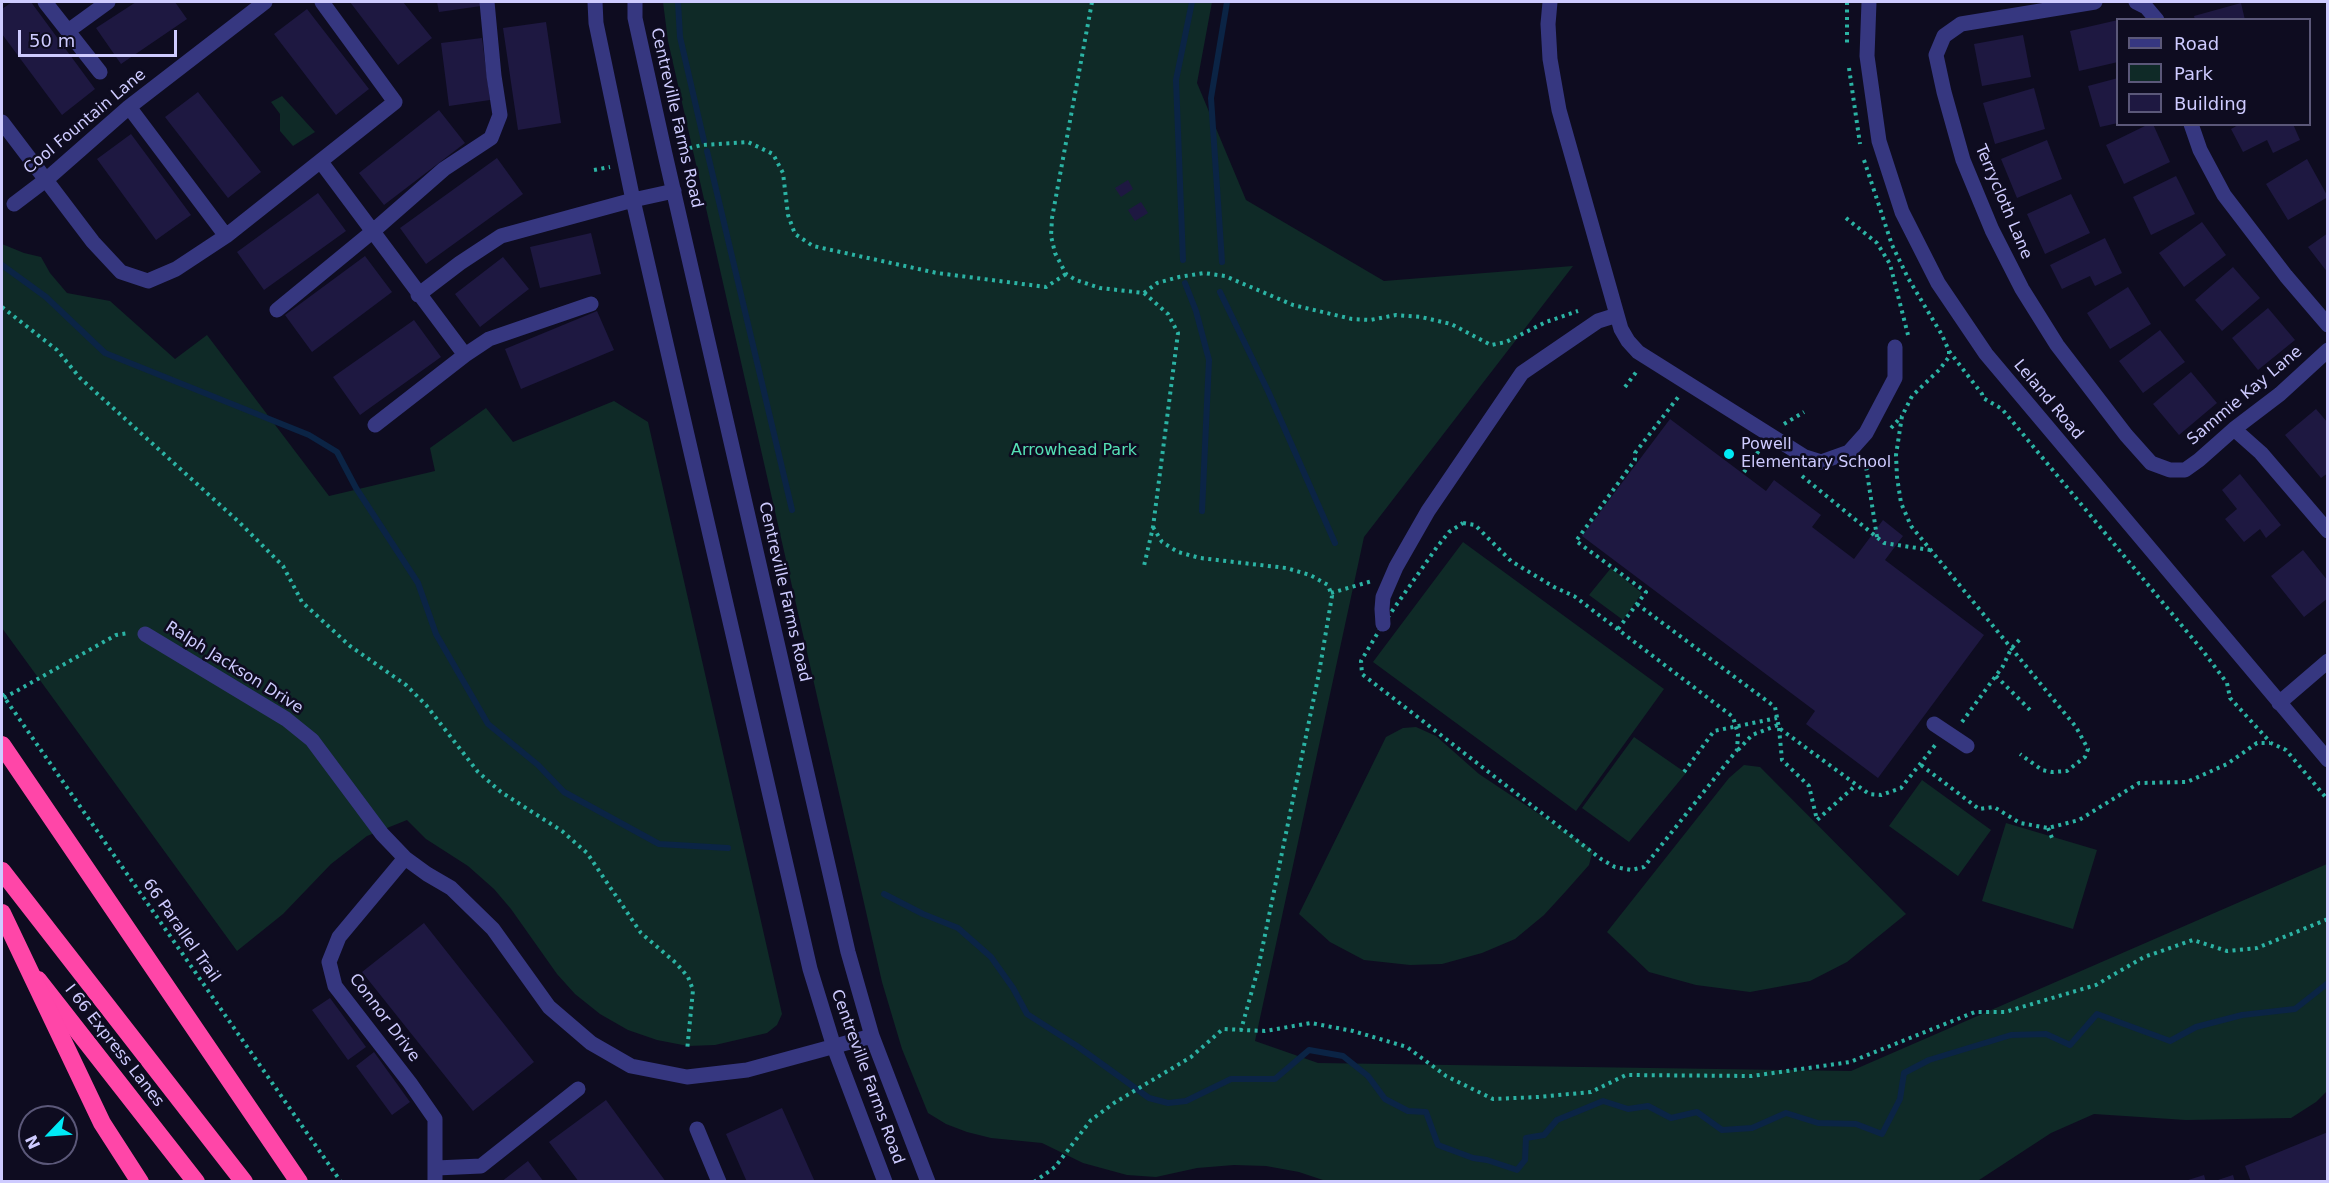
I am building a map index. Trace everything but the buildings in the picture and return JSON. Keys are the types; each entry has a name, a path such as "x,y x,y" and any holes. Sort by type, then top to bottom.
{"highway":[{"path":"2,746 299,1182"},
{"path":"2,871 244,1182"},
{"path":"2,913 102,1123 140,1182"},
{"name":"I 66 Express Lanes","path":"2,934 196,1182"}],"street":[{"path":"45,2 100,72"},
{"path":"68,31 108,2"},
{"name":"Cool Fountain Lane","path":"14,204 47,179 129,107 265,2"},
{"path":"2,122 93,242 121,272 148,281 176,269 226,236 395,102 322,2"},
{"path":"277,310 444,169 491,138 500,115 487,2"},
{"name":"Centreville Farms Road","path":"595,2 596,23 633,200 810,969 834,1047 885,1182"},
{"name":"Centreville Farms Road","path":"635,2 635,18 665,154 848,952 872,1036 928,1182"},
{"path":"1550,2 1548,24 1550,59 1559,110 1621,329 1638,352 1805,458 1821,462 1838,458 1849,452 1866,434 1895,378 1902,344"},
{"name":"Leland Road","path":"1869,2 1867,56 1879,141 1902,212 1938,282 1986,354 2328,760"},
{"name":"Terrycloth Lane","path":"2095,2 1961,24 1944,36 1936,54 1963,160 1992,230 2022,289 2057,345 2126,435 2151,463"},
{"path":"2136,2 2146,7 2155,18"},
{"path":"129,107 226,236"},
{"path":"2192,126 2200,150 2224,195 2286,276 2328,325"},
{"path":"321,162 465,355"},
{"path":"418,295 501,236 674,190"},
{"path":"375,425 489,339 591,304"},
{"path":"1383,624 1383,597 1392,578 1435,502 1522,373 1601,320 1617,315"},
{"name":"Sammie Kay Lane","path":"2151,463 2170,470 2185,470 2280,394 2328,350"},
{"path":"2234,429 2261,453 2328,531"},
{"name":"Ralph Jackson Drive","path":"145,634 286,718 312,740 382,834 405,858 451,888 493,929 549,1007 591,1043 631,1066 687,1077 747,1070 872,1036"},
{"path":"2279,703 2328,661"},
{"path":"1944,730 1967,746"},
{"name":"Connor Drive","path":"405,858 339,937 329,962 335,986 411,1083 435,1119 435,1175"},
{"path":"435,1175 481,1166 578,1089"},
{"path":"697,1129 719,1182"}],"path":[{"path":"1092,2 1052,218 1051,236 1055,253 1066,274 1100,288 1144,293 1168,314 1178,333 1153,527 1144,566"},
{"path":"665,154 702,145 748,142 773,154 783,173 788,215 795,234 813,246 937,273 1046,287 1066,274"},
{"path":"594,171 625,163"},
{"path":"1846,218 1878,243 1890,264 1902,344"},
{"path":"1890,264 1899,259"},
{"path":"1144,293 1157,284 1179,276 1204,273 1225,276 1293,306 1352,319 1370,320 1396,315 1421,317 1451,324 1491,345 1506,342 1556,318 1598,306 1601,320"},
{"path":"2,307 57,350 80,378 240,523 283,566 302,602 350,646 406,685 426,705 478,772 501,792 562,831 587,853 641,933 676,963 688,978 693,990 687,1051"},
{"path":"1949,351 1949,357 1939,370 1912,396 1902,416 1896,455 1901,503 1911,526 2076,727 2088,749 2085,757 2067,771 2042,770 2020,754"},
{"path":"1631,364 1646,375"},
{"path":"1618,629 1646,592 1576,541 1635,460 1635,453 1688,383"},
{"path":"1909,384 1912,396"},
{"path":"1670,392 1688,403"},
{"path":"1751,443 1768,454"},
{"path":"1864,456 1877,537"},
{"path":"1798,474 1884,543 1930,550"},
{"path":"1737,750 1736,726 1733,717 1574,596 1554,587 1511,561 1470,523 1456,526 1437,547 1383,624 1361,661 1360,669 1365,678 1601,859 1615,867 1630,870 1644,867 1737,750 1752,735 1779,726"},
{"path":"1153,527 1162,542 1178,552 1200,558 1286,568 1319,580 1328,585 1331,593 1331,607 1319,673 1258,969 1241,1030"},
{"path":"1331,593 1387,575 1392,578"},
{"path":"1637,604 1775,707 1782,760 1809,786 1817,820 1856,785"},
{"path":"3,696 116,635 131,632 145,634"},
{"path":"1779,726 1869,794 1881,795 1890,792 1901,788 1921,765 1944,730 1995,676 2011,649 2022,638"},
{"path":"1995,676 2032,712"},
{"name":"66 Parallel Trail","path":"3,696 341,1182"},
{"path":"1684,772 1714,731 1777,718"},
{"path":"1921,765 1979,809 1994,807 2020,823 2048,828 2079,820 2139,783 2187,782 2227,764 2257,743 2271,743"},
{"path":"2048,828 2052,838"},
{"path":"1034,1182 1055,1167 1091,1120 1114,1103 1191,1057 1223,1029 1265,1031 1311,1023 1353,1031 1407,1047 1446,1076 1493,1099 1591,1092 1626,1076 1752,1076 1850,1062 1975,1012 2005,1012 2096,985 2144,957 2193,940 2227,951 2257,948 2328,919"}],"green space":[{"name":"Arrowhead Park","path":"663,2 1212,2 1197,83 1246,200 1384,281 1573,266 1364,537 1255,1041 1318,1063 1851,1071 2327,864 2327,1091 2316,1102 2291,1118 2186,1120 2094,1114 2051,1133 1976,1182 1329,1182 1299,1172 1266,1166 1234,1165 1197,1168 1156,1177 1127,1175 1083,1163 1042,1143 991,1138 967,1132 946,1124 928,1113 902,1049 882,982 668,41"},
{"path":"282,96 315,132 293,146 280,131 280,114 271,102"},
{"path":"2,244 41,257 50,273 67,293 110,301 175,359 207,335 329,496 435,471 430,448 486,408 513,442 614,401 648,422 782,1014 777,1025 767,1033 715,1045 688,1046 657,1040 628,1030 600,1014 575,994 557,974 494,889 468,866 426,839 407,820 367,836 331,864 283,914 237,951 2,628"},
{"path":"1463,542 1664,689 1576,811 1373,662"},
{"path":"1611,568 1642,593 1623,620 1589,595"},
{"path":"1416,727 1436,736 1479,774 1593,850 1589,865 1544,915 1515,939 1482,953 1442,964 1410,965 1364,960 1330,942 1299,914 1386,737 1403,728"},
{"path":"1634,737 1686,773 1629,842 1582,808"},
{"path":"1744,765 1760,767 1906,914 1847,962 1810,981 1750,992 1696,985 1649,972 1607,932 1729,778"},
{"path":"1922,780 1991,830 1958,876 1889,826"},
{"path":"2006,823 2097,850 2073,929 1982,901"}],"waterway":[{"path":"678,2 680,37 704,141"},
{"path":"1183,260 1176,80 1192,2"},
{"path":"1222,262 1211,98 1227,2"},
{"path":"707,151 792,510"},
{"path":"2,265 46,297 105,353 309,435 337,452 356,488 418,583 436,634 488,724 538,765 564,792 659,844 728,848"},
{"path":"1185,283 1196,311 1209,360 1202,511"},
{"path":"1220,292 1268,391 1335,543"},
{"path":"884,894 923,914 958,928 991,957 1013,988 1027,1014 1077,1046 1149,1098 1168,1103 1186,1101 1231,1079 1275,1079 1309,1050 1343,1056 1368,1076 1385,1099 1408,1111 1426,1112 1438,1145 1473,1158 1517,1170 1525,1160 1526,1138 1544,1135 1557,1120 1603,1101 1628,1109 1648,1106 1671,1118 1697,1112 1722,1130 1752,1128 1786,1113 1818,1123 1856,1124 1882,1134 1900,1099 1904,1073 1929,1060 2011,1035 2046,1034 2070,1045 2097,1014 2170,1041 2196,1027 2242,1015 2295,1009 2328,983"}],"place":[{"name":"Powell Elementary School","path":"1729,454"}]}
